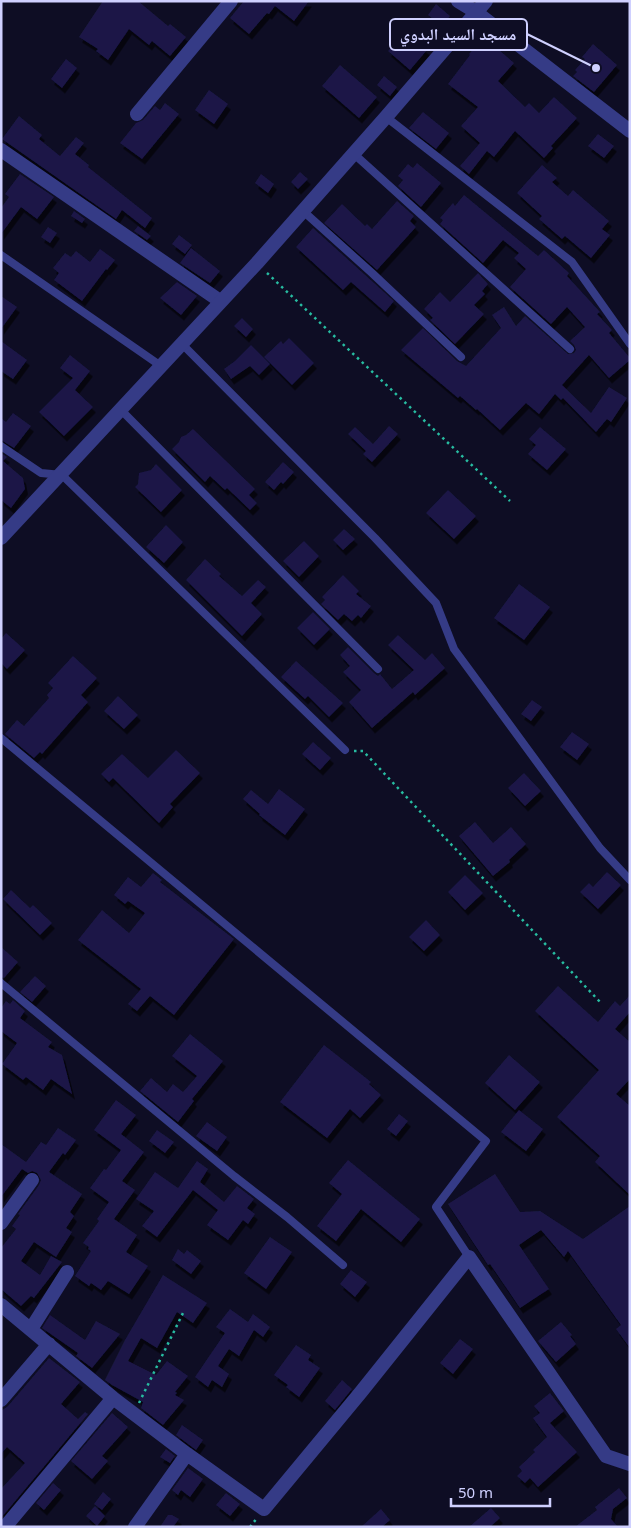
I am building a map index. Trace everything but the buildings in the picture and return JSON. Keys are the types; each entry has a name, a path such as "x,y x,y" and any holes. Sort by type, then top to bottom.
{"street":[{"path":"137,114 231,1"},
{"path":"458,1 481,6 630,130"},
{"path":"1,538 62,475 220,301 257,263 354,154 481,6"},
{"path":"1,150 220,301"},
{"path":"1,1223 32,1180"},
{"path":"1,1305 113,1398 264,1509 361,1392 469,1256 606,1456 630,1464"},
{"path":"31,1329 67,1272"},
{"path":"1,1400 49,1344"},
{"path":"5,1527 113,1398"},
{"path":"135,1527 187,1454"}],"lane":[{"path":"386,117 572,262 630,344"},
{"path":"354,154 570,349"},
{"path":"303,211 461,357"},
{"path":"1,255 162,366"},
{"path":"182,344 375,538 436,603 454,649 600,848 630,880"},
{"path":"121,410 378,669"},
{"path":"1,446 40,474 62,475 345,750"},
{"path":"1,738 486,1141 436,1207 469,1256"},
{"path":"1,983 343,1265"}],"path":[{"path":"257,263 510,502"},
{"path":"345,750 363,751 600,1002"},
{"path":"134,1413 183,1313"}],"place":[{"name":"مسجد السيد البدوي","path":"596,68"}]}
